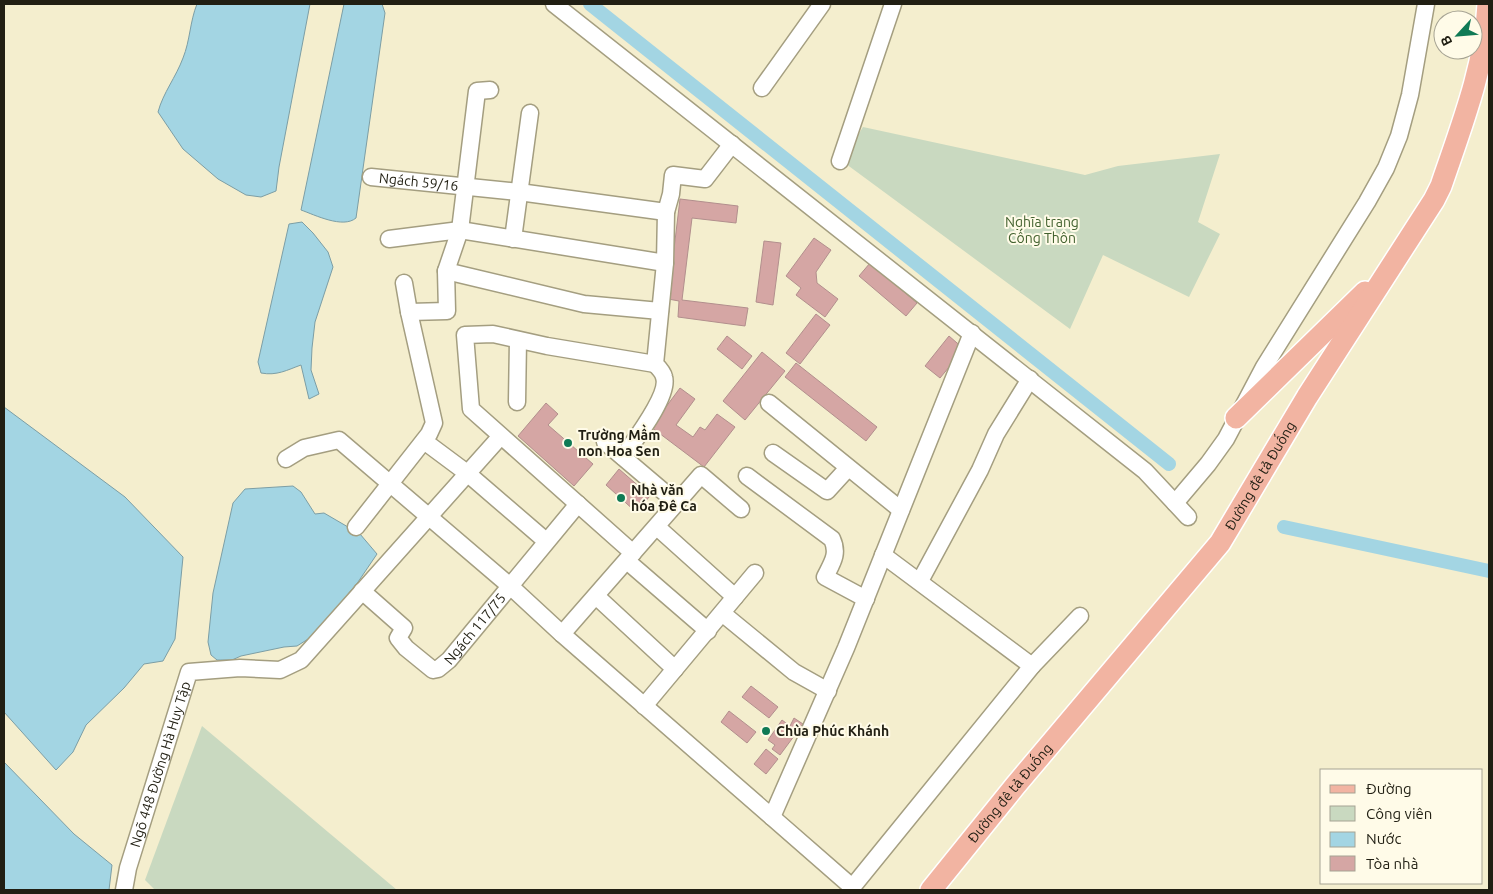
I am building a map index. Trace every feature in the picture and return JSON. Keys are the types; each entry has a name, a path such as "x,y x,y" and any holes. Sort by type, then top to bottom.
{"main road":[{"name":"Đường đê tả Đuống","path":"931,890 1015,786 1220,543 1307,397 1434,200 1441,186 1472,94 1487,28 1488,4"},
{"path":"1236,418 1391,267"}],"street":[{"path":"554,4 1145,471 1188,517"},
{"path":"762,88 822,4"},
{"path":"840,161 894,4"},
{"path":"1175,503 1208,464 1226,439 1264,367 1367,202 1388,163 1399,136 1410,95 1426,4"},
{"path":"409,312 447,311 446,271 460,230 477,91 490,90"},
{"path":"513,239 530,113"},
{"path":"623,457 664,392 664,377 655,364 665,263 666,212 674,175 705,179 732,144"},
{"name":"Ngách 59/16","path":"371,177 519,192 666,212"},
{"path":"389,239 460,230 665,263"},
{"path":"446,271 584,304 660,311"},
{"path":"356,528 389,483 424,441 434,423 404,283"},
{"path":"772,817 828,691 972,333"},
{"path":"655,364 493,334 465,335 471,409 500,437 578,504 630,557 708,630"},
{"path":"517,402 518,340"},
{"path":"920,581 980,470 996,434 1030,380"},
{"path":"769,403 901,510"},
{"name":"Ngõ 448 Đường Hà Huy Tập","path":"124,890 128,868 189,672 240,668 280,670 301,660 500,437"},
{"path":"286,459 304,448 339,440 428,518 510,586 851,889 1032,666 1080,616"},
{"path":"424,441 467,473 546,541"},
{"path":"606,442 677,503"},
{"path":"773,453 827,491 848,468"},
{"path":"562,634 701,475 741,509"},
{"path":"747,476 832,539 836,546 836,556 825,577 866,599"},
{"path":"510,586 578,504"},
{"path":"657,527 735,597"},
{"path":"883,555 1032,666"},
{"path":"644,706 755,573"},
{"name":"Ngách 117/75","path":"362,591 404,628 398,638 406,648 433,670 438,670 450,660 510,586"},
{"path":"596,596 675,669"},
{"path":"722,613 794,672 828,691"}],"green space":[{"name":"Nghĩa trang Cống Thôn","path":"863,127 1085,175 1118,166 1220,154 1198,222 1220,234 1189,297 1103,255 1070,329 842,161"},
{"path":"202,726 397,890 155,890 145,880"}],"water":[{"path":"197,4 310,4 276,191 261,197 246,195 218,179 183,149 158,112 183,58"},
{"path":"344,4 382,4 385,13 356,218 350,221 337,222 301,210"},
{"path":"302,222 328,252 333,267 315,322 312,348 311,370 319,394 309,399 301,365 282,372 267,374 261,373 258,362 289,224"},
{"path":"4,407 125,497 183,557 175,639 163,661 144,664 124,688 86,725 73,752 56,770 4,712"},
{"path":"293,486 301,492 315,514 324,513 360,534 377,554 358,582 313,636 297,646 241,656 232,660 217,660 211,655 208,642 213,593 233,503 245,489"},
{"path":"4,762 74,834 112,865 109,890 4,890"}],"building":[{"path":"680,199 738,206 736,223 692,218 682,300 748,308 745,326 678,317 679,301 668,299"},
{"path":"814,238 831,250 816,272 817,283 838,299 825,317 796,295 801,288 786,276"},
{"path":"764,241 781,243 773,305 756,302"},
{"path":"870,263 917,303 906,316 859,276"},
{"path":"816,314 830,325 800,364 786,353"},
{"path":"727,336 752,356 742,369 717,349"},
{"path":"949,336 964,349 940,378 925,366"},
{"path":"762,352 785,371 745,420 723,401"},
{"path":"796,363 877,427 866,441 785,377"},
{"path":"680,388 695,399 676,425 693,437 700,427 705,430 717,414 735,427 704,467 651,427"},
{"path":"546,403 558,414 548,425 593,464 574,486 518,436"},
{"path":"619,469 650,496 636,512 606,485"},
{"path":"751,686 778,707 769,718 742,697"},
{"path":"729,711 756,732 747,743 721,722"},
{"path":"794,718 803,724 780,755 772,749 775,745 768,740 782,720 790,726"},
{"path":"766,749 778,759 766,774 754,764"}],"waterway":[{"path":"590,4 1169,464"},
{"path":"1284,527 1489,571"}],"place":[{"name":"Trường Mầm non Hoa Sen","path":"568,443"},
{"name":"Nhà văn hóa Đê Ca","path":"621,498"},
{"name":"Chùa Phúc Khánh","path":"766,731"}]}
